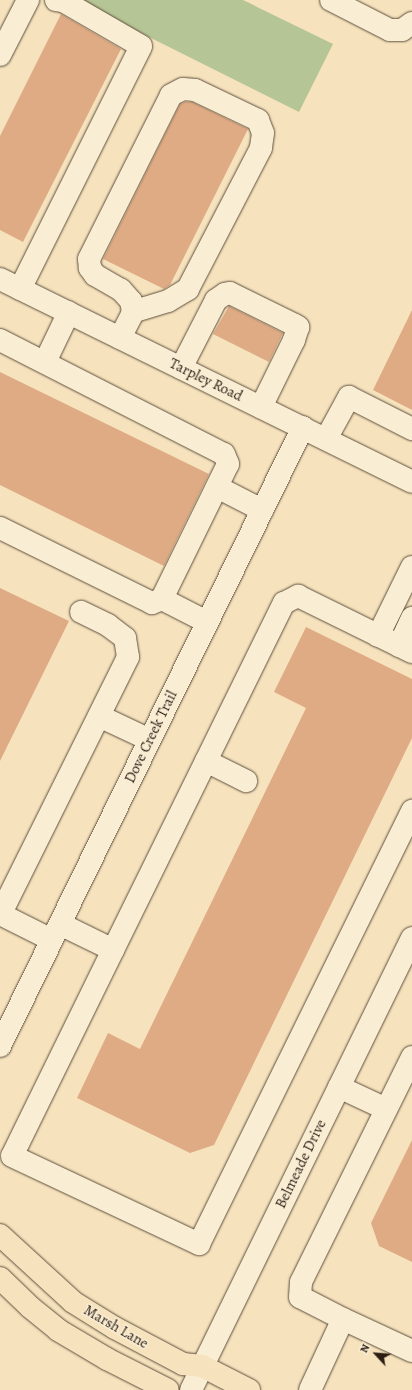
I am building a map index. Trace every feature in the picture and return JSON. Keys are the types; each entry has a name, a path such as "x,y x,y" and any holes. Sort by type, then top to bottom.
{"main road":[{"name":"Marsh Lane","path":"0,1235 73,1302 115,1328 183,1364 202,1366 250,1390"},
{"name":"Marsh Lane","path":"0,1278 30,1307 58,1330 107,1359 168,1390"}],"street":[{"path":"0,55 28,0"},
{"path":"20,289 141,46 62,1 56,0"},
{"path":"331,0 390,30 402,30 412,23"},
{"path":"120,338 133,312 131,301 121,290 95,275 90,268 89,259 171,95 183,89 195,90 258,120 263,133 261,148 188,289 168,301 133,312"},
{"name":"Tarpley Road","path":"0,279 412,482"},
{"path":"181,368 216,300 225,294 230,293 295,324 298,327 294,340 261,407"},
{"path":"45,362 69,312"},
{"path":"0,340 224,454 228,464 162,599 152,603 0,528"},
{"path":"326,439 349,397 412,429"},
{"name":"Dove Creek Trail","path":"1,1043 303,428"},
{"path":"217,487 262,510"},
{"path":"378,636 412,566"},
{"path":"412,618 406,649 298,596 284,603 12,1156 198,1244 412,811"},
{"path":"162,599 207,622"},
{"path":"81,612 108,625 125,638 128,657 0,914 56,932 92,940 113,950"},
{"path":"99,716 150,740"},
{"path":"206,761 246,780"},
{"name":"Belmeade Drive","path":"191,1390 412,938"},
{"path":"412,1057 301,1282 300,1297 412,1352"},
{"path":"339,1087 386,1109"},
{"path":"310,1390 344,1319"}],"green space":[{"path":"75,0 243,0 333,44 299,112"}],"building":[{"path":"61,14 121,49 23,242 0,230 0,136"},
{"path":"192,102 248,129 170,285 164,289 103,259 180,104"},
{"path":"229,306 283,333 269,362 213,334"},
{"path":"412,310 412,410 373,390"},
{"path":"0,372 209,474 164,566 0,485"},
{"path":"0,588 69,621 0,761"},
{"path":"306,627 412,679 412,738 214,1145 190,1153 77,1098 108,1033 140,1049 306,708 274,692"},
{"path":"412,1140 412,1262 379,1246 371,1223"}]}
